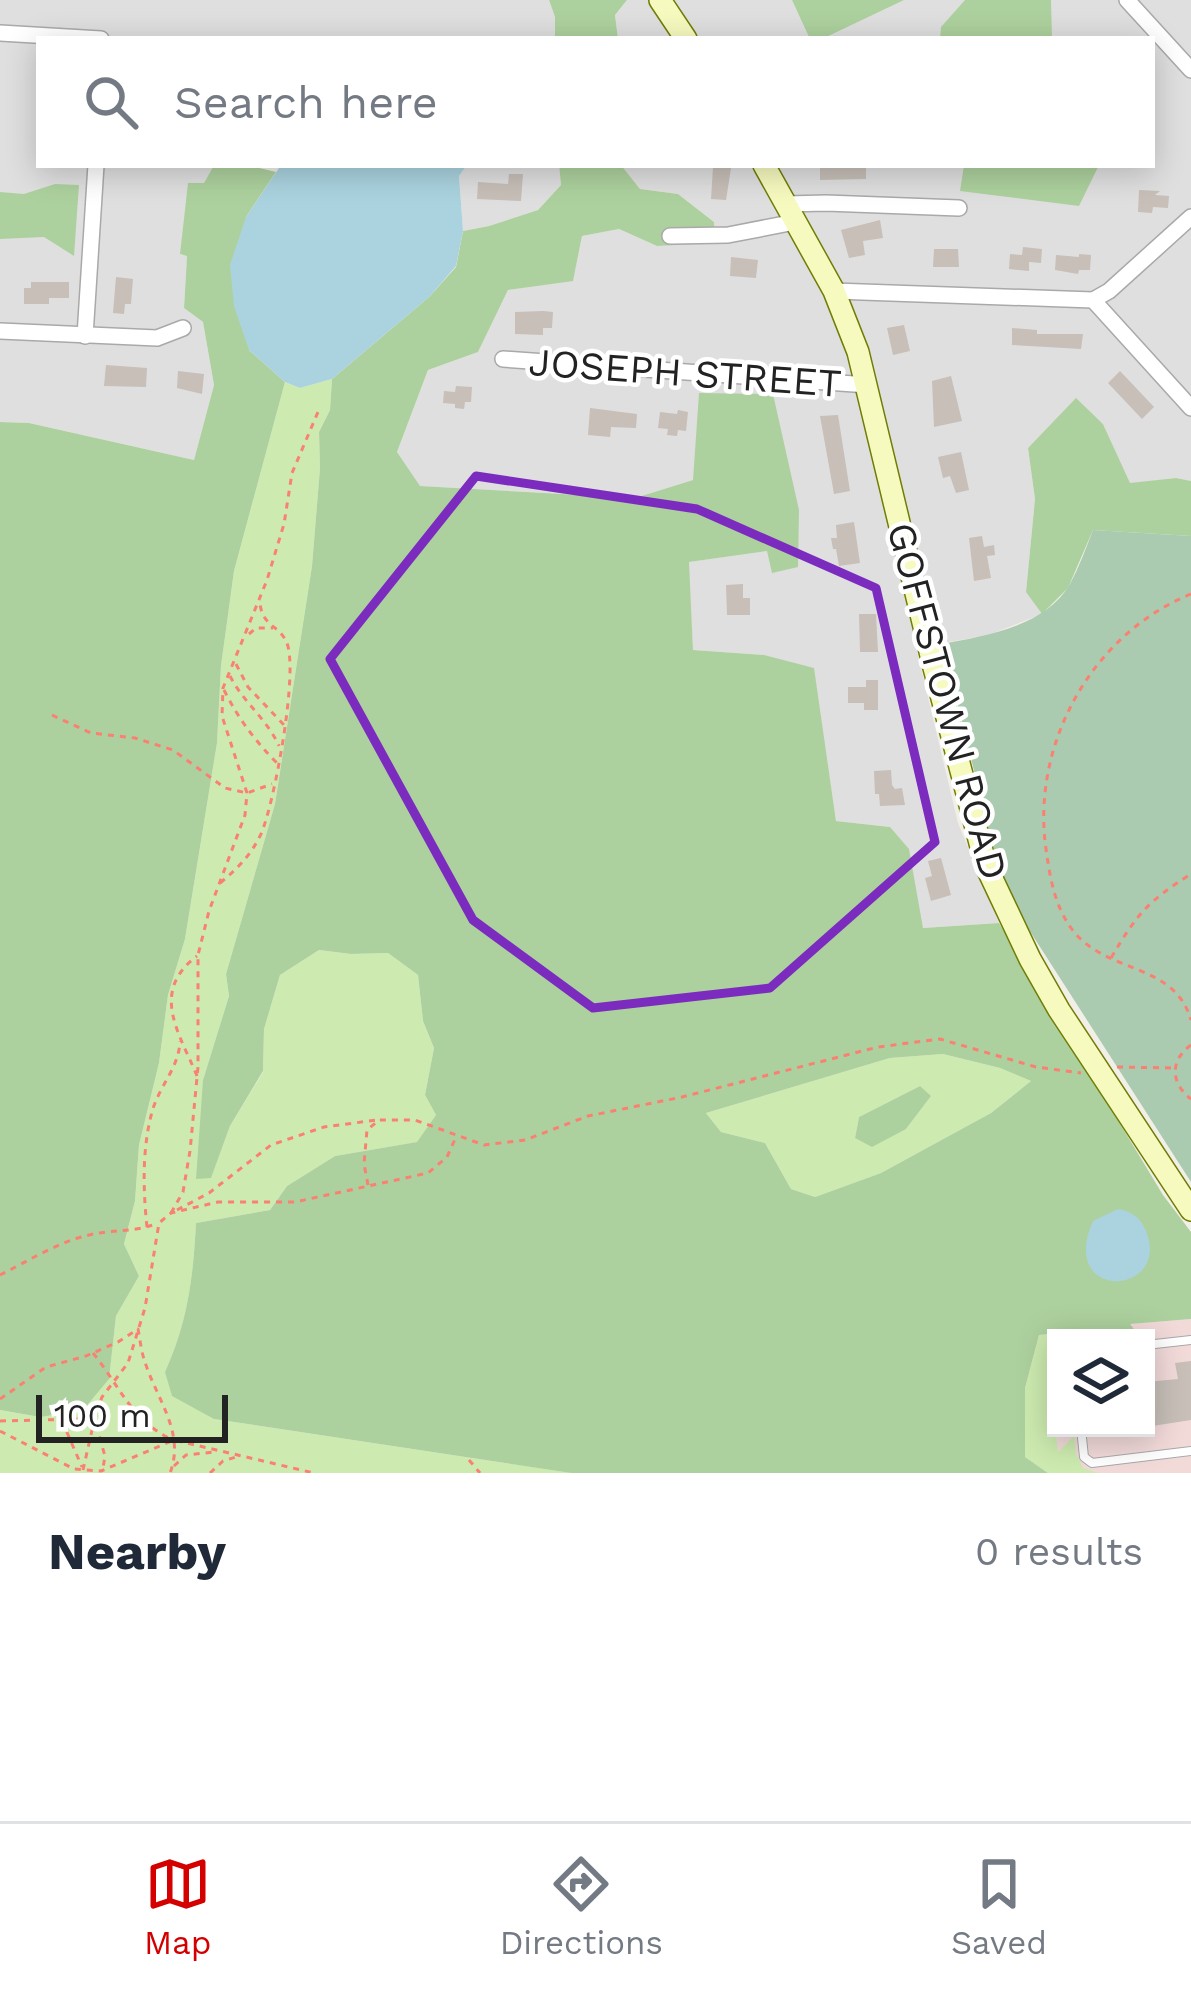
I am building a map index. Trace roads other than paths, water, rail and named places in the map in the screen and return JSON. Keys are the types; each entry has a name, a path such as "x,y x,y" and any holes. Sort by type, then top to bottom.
{"main road":[{"path":"660,0 684,36"},
{"name":"GOFFSTOWN ROAD","path":"766,168 834,291 868,385 932,664 986,866 1030,958 1191,1210"}],"street":[{"path":"1127,0 1191,70"},
{"path":"0,33 50,36"},
{"path":"85,336 96,168"},
{"path":"670,236 728,235 826,203 959,208"},
{"path":"834,291 1093,300 1191,217"},
{"path":"1093,300 1191,409"},
{"path":"0,331 157,338 183,328"},
{"name":"JOSEPH STREET","path":"503,359 868,385"}],"lane":[{"path":"1155,1344 1191,1340"},
{"path":"1082,1437 1084,1456 1092,1463 1191,1451"}],"water":[{"path":"279,168 465,168 459,176 463,231 456,266 429,297 332,379 300,388 285,382 249,350 234,306 230,265 246,217"},
{"path":"1118,1209 1141,1222 1150,1253 1144,1268 1116,1281 1101,1277 1090,1266 1086,1248 1093,1221"}]}
